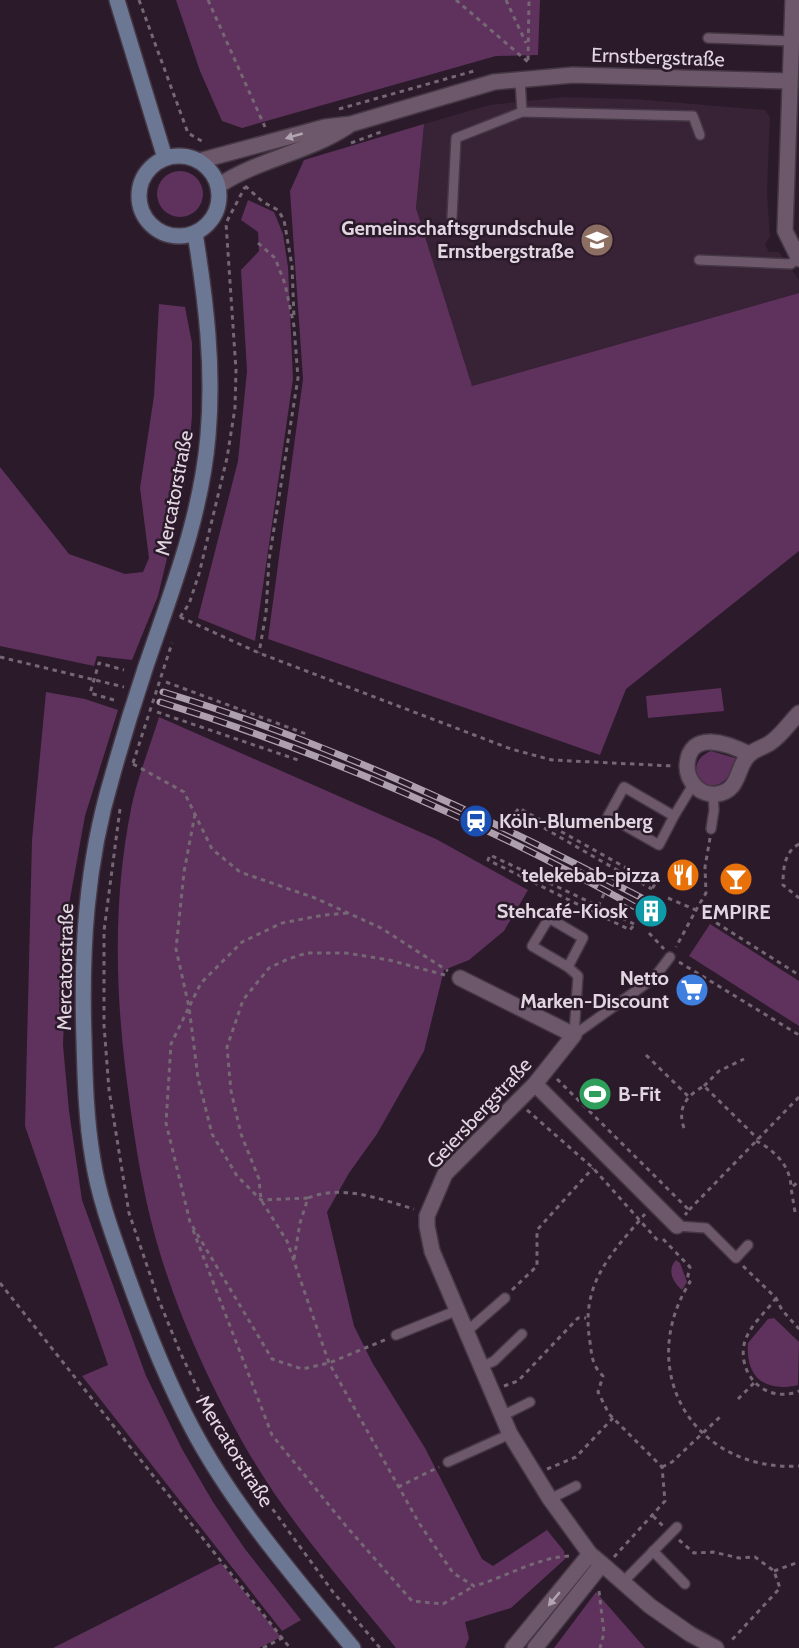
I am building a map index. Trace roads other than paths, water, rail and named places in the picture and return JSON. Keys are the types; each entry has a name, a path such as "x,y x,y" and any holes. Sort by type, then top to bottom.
{"main road":[{"path":"117,0 165,158"},
{"path":"185,156 199,161 212,173 218,186 218,206 212,219 195,233 181,236 168,235 156,229 145,218 140,205 139,189 144,176 153,165 165,158 185,156"},
{"name":"Mercatorstraße","path":"195,233 208,311 211,378 208,436 189,544 146,666 110,782 88,890 82,993 86,1093 93,1161 113,1236 138,1305 160,1364 194,1432 276,1552 352,1648"}],"street":[{"path":"793,0 795,24 791,41 789,81 785,231 798,258"},
{"name":"Ernstbergstraße","path":"199,161 325,127 351,124 467,88 520,79 573,75 789,81"},
{"name":"Ernstbergstraße","path":"218,186 236,174 330,138 351,124"},
{"path":"749,754 722,742 705,742 691,753 687,769 694,786 713,794 720,794 732,786 749,754 772,742 799,713"},
{"path":"460,978 574,1035"},
{"name":"Geiersbergstraße","path":"574,1035 535,1084 446,1174 427,1216 426,1226 432,1251 510,1434 549,1499 600,1562 674,1623 716,1648"},
{"path":"535,1084 656,1201 677,1226"},
{"path":"513,1648 600,1562"},
{"path":"535,1648 600,1562"}],"lane":[{"path":"708,38 791,41"},
{"path":"520,79 522,112"},
{"path":"452,217 456,138 522,112 693,116 700,135"},
{"path":"699,260 791,264 798,258"},
{"path":"674,816 624,788 608,816 659,845 674,816 694,786"},
{"path":"711,829 714,810 713,794"},
{"path":"568,967 583,938 549,918 532,946 578,975 574,1035"},
{"name":"Geiersbergstraße","path":"574,1035 654,978 670,957"},
{"path":"677,1226 706,1228 736,1258 748,1245"},
{"path":"466,1332 505,1298"},
{"path":"396,1335 458,1310"},
{"path":"481,1367 494,1361 522,1334"},
{"path":"502,1416 530,1402"},
{"path":"448,1462 510,1434"},
{"path":"549,1499 576,1486"},
{"path":"623,1582 677,1527"},
{"path":"653,1551 685,1584"}],"railway":[{"path":"163,692 225,712 347,758 467,811 642,898"},
{"path":"160,702 282,744 404,793 523,848 637,908"}],"place":[{"name":"Gemeinschaftsgrundschule Ernstbergstraße","path":"597,240"},
{"name":"Köln-Blumenberg","path":"476,821"},
{"name":"telekebab-pizza","path":"683,875"},
{"name":"EMPIRE","path":"736,879"},
{"name":"Stehcafé-Kiosk","path":"651,911"},
{"name":"Netto Marken-Discount","path":"692,990"},
{"name":"B-Fit","path":"595,1094"}]}
